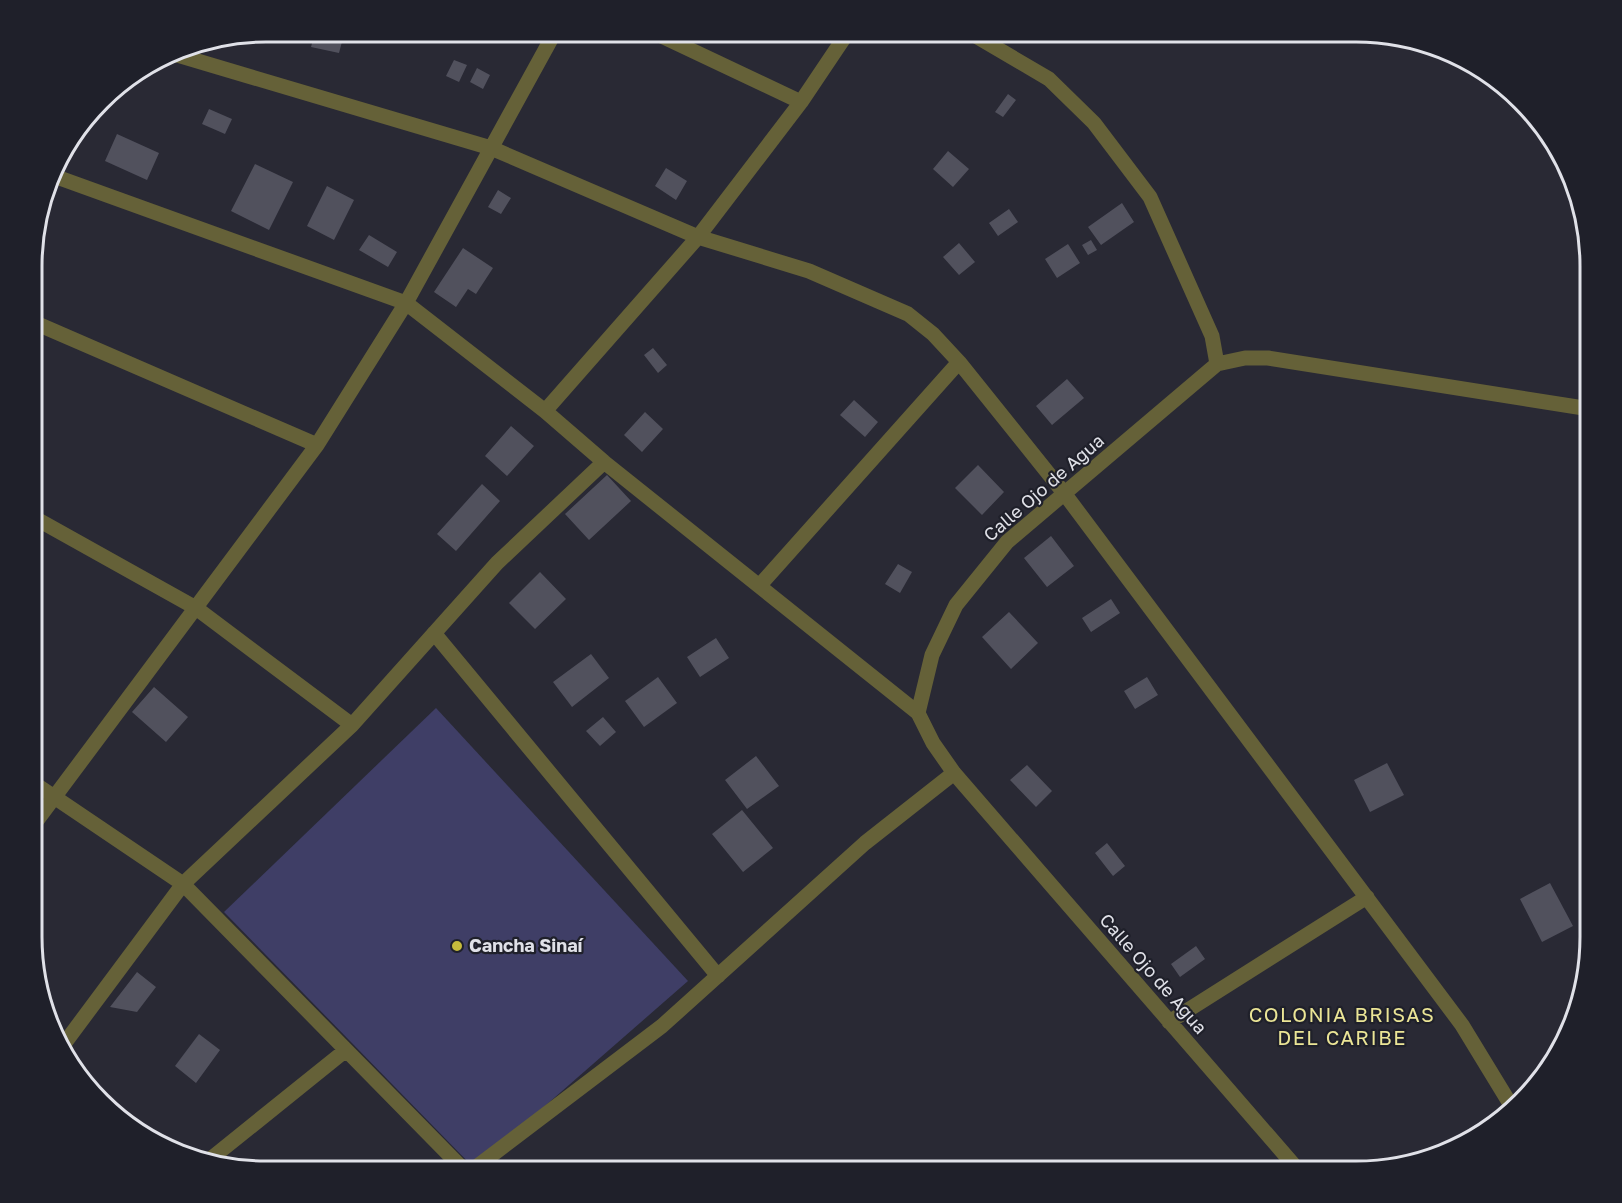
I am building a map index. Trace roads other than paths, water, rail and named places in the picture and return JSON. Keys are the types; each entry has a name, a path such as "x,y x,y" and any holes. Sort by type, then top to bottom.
{"street":[{"path":"42,813 317,445 406,303 549,42"},
{"path":"674,42 801,102"},
{"path":"545,411 698,237 801,102 841,42"},
{"path":"986,42 1049,80 1094,123 1143,188 1150,198 1212,336 1217,364 1245,358 1268,358 1580,407"},
{"path":"185,57 491,148 698,237 809,271 908,314 933,334 959,362 1064,493 1462,1025 1508,1101"},
{"path":"60,178 406,303 545,411 604,462 918,713"},
{"path":"42,326 317,445"},
{"path":"760,585 959,362"},
{"name":"Calle Ojo de Agua","path":"1217,364 1007,542 956,605 932,655 918,713 933,743 954,773 1289,1161"},
{"path":"67,1040 183,884 352,725 497,563 604,462"},
{"path":"42,522 196,608 352,725"},
{"path":"434,633 718,976"},
{"path":"484,1161 662,1026 865,843 954,773"},
{"path":"42,789 183,884 455,1161"},
{"path":"1169,1022 1367,897"},
{"path":"215,1155 346,1050"}],"place":[{"name":"Cancha Sinaí","path":"457,946"}],"district":[{"name":"COLONIA BRISAS DEL CARIBE","path":"1342,1026"}]}
